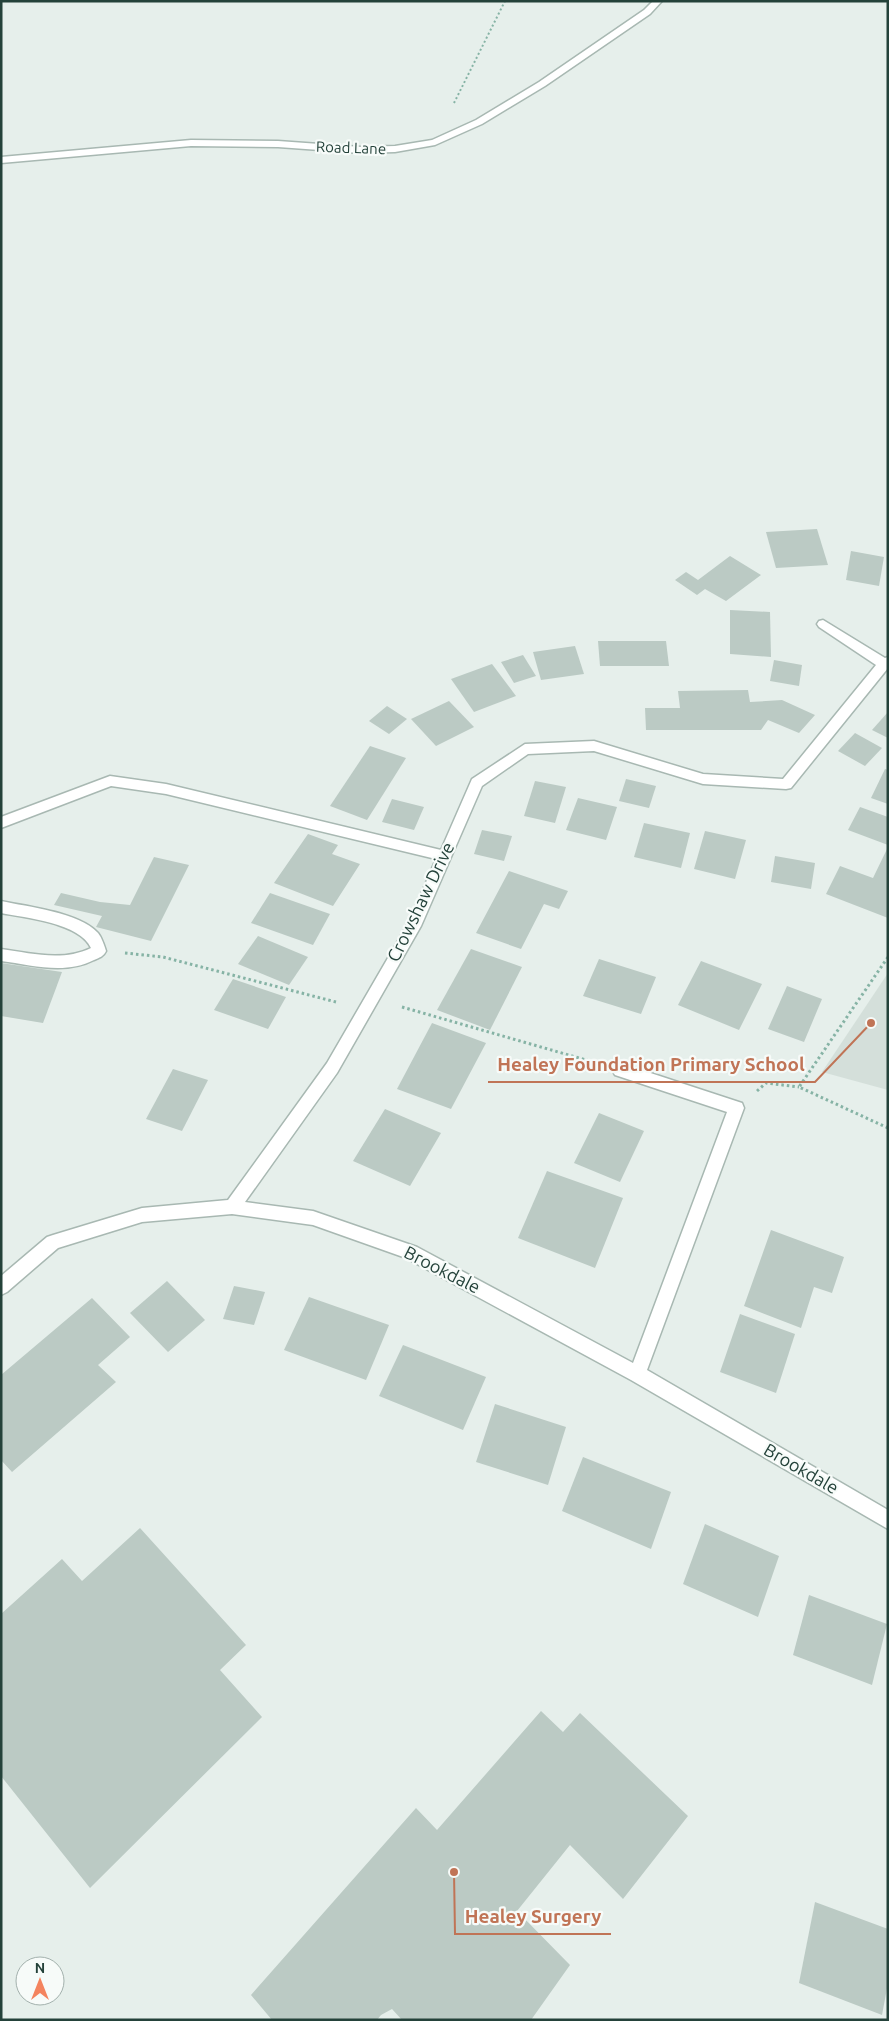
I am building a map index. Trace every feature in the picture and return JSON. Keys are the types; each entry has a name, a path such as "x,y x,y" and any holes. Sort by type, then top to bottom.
{"street":[{"name":"Road Lane","path":"1,160 191,144 278,144 361,150 395,149 435,142 479,122 542,84 640,18 658,1"},
{"name":"Crowshaw Drive","path":"232,1207 332,1068 369,1004 416,922 476,783 524,749 594,746 703,779 786,784 886,663 823,624"},
{"path":"1,823 110,782 166,789 445,856"},
{"path":"1,907 49,917 76,926 92,936 99,951 81,960 59,963 1,955"},
{"path":"620,1070 736,1108 637,1374"},
{"path":"1,1287 53,1242 142,1215 232,1207"},
{"name":"Brookdale","path":"232,1207 313,1218 411,1252 637,1374 888,1520"}],"path":[{"path":"435,142 505,1"},
{"path":"99,951 163,956 369,1004 620,1070"},
{"path":"799,1087 888,957"},
{"path":"736,1108 766,1083 799,1087 888,1128"}],"shaded area":[{"path":"888,973 888,1090 822,1072"}],"building":[{"path":"817,529 828,565 776,568 766,532"},
{"path":"851,551 884,557 879,586 846,580"},
{"path":"730,556 761,575 726,601 705,589 697,595 675,580 686,572 698,580"},
{"path":"730,610 770,612 771,657 730,654"},
{"path":"598,641 666,641 669,666 600,666"},
{"path":"575,646 584,674 541,680 533,652"},
{"path":"523,655 536,676 514,683 501,662"},
{"path":"774,660 802,665 799,686 770,681"},
{"path":"492,664 516,696 474,712 451,679"},
{"path":"748,690 750,702 782,700 815,715 799,733 768,720 761,730 646,730 645,708 680,708 678,691"},
{"path":"449,701 474,727 436,746 411,719"},
{"path":"387,706 407,719 389,734 369,721"},
{"path":"888,712 888,738 872,730"},
{"path":"855,733 882,748 865,766 838,751"},
{"path":"370,746 406,758 367,820 330,806"},
{"path":"885,769 888,770 888,804 871,798"},
{"path":"626,779 656,786 649,808 619,801"},
{"path":"535,781 566,787 555,823 524,816"},
{"path":"578,798 617,807 606,840 566,830"},
{"path":"392,799 424,807 414,830 382,822"},
{"path":"860,807 888,817 888,845 848,830"},
{"path":"644,823 690,833 681,868 634,857"},
{"path":"482,830 512,836 504,861 474,854"},
{"path":"705,831 746,840 735,879 694,869"},
{"path":"308,834 338,845 332,854 360,864 333,906 274,883"},
{"path":"888,847 888,918 826,894 840,866 873,878"},
{"path":"775,856 815,863 811,889 771,882"},
{"path":"154,857 189,865 151,941 96,927 102,916 54,905 61,893 100,902 130,905"},
{"path":"509,871 568,891 559,909 544,904 521,949 476,933"},
{"path":"270,893 330,914 313,945 251,923"},
{"path":"258,936 308,957 289,985 238,964"},
{"path":"471,949 522,967 490,1030 437,1010"},
{"path":"599,959 656,977 641,1014 583,996"},
{"path":"701,961 762,984 739,1030 678,1005"},
{"path":"1,963 62,972 43,1023 1,1016"},
{"path":"233,979 286,997 268,1029 214,1010"},
{"path":"787,986 822,999 804,1042 768,1029"},
{"path":"432,1023 486,1043 451,1109 397,1089"},
{"path":"173,1069 208,1080 182,1131 146,1119"},
{"path":"385,1109 441,1133 410,1186 353,1161"},
{"path":"599,1113 644,1131 620,1182 574,1163"},
{"path":"547,1171 623,1198 595,1268 518,1238"},
{"path":"771,1230 844,1257 832,1293 814,1287 801,1328 744,1306"},
{"path":"167,1281 205,1320 168,1352 130,1313"},
{"path":"234,1286 265,1292 254,1325 223,1319"},
{"path":"309,1297 389,1325 366,1380 284,1350"},
{"path":"92,1298 130,1337 98,1365 116,1382 12,1472 1,1460 1,1375"},
{"path":"740,1314 795,1334 776,1393 720,1372"},
{"path":"403,1345 486,1377 463,1430 379,1396"},
{"path":"495,1404 566,1427 548,1485 476,1462"},
{"path":"583,1457 671,1492 651,1549 562,1511"},
{"path":"705,1524 779,1556 758,1617 683,1584"},
{"path":"140,1528 246,1645 220,1670 262,1717 90,1888 1,1776 1,1614 62,1559 82,1581"},
{"path":"809,1595 887,1624 872,1685 793,1655"},
{"path":"541,1711 563,1732 580,1713 688,1816 623,1899 570,1845 517,1911 570,1965 531,2020 402,2020 392,2009 381,2015 377,2020 272,2020 251,1995 416,1808 437,1830"},
{"path":"815,1902 888,1929 888,1983 882,2015 799,1983"}],"place":[{"name":"Healey Foundation Primary School","path":"871,1023"},
{"name":"Healey Surgery","path":"454,1872"}]}
